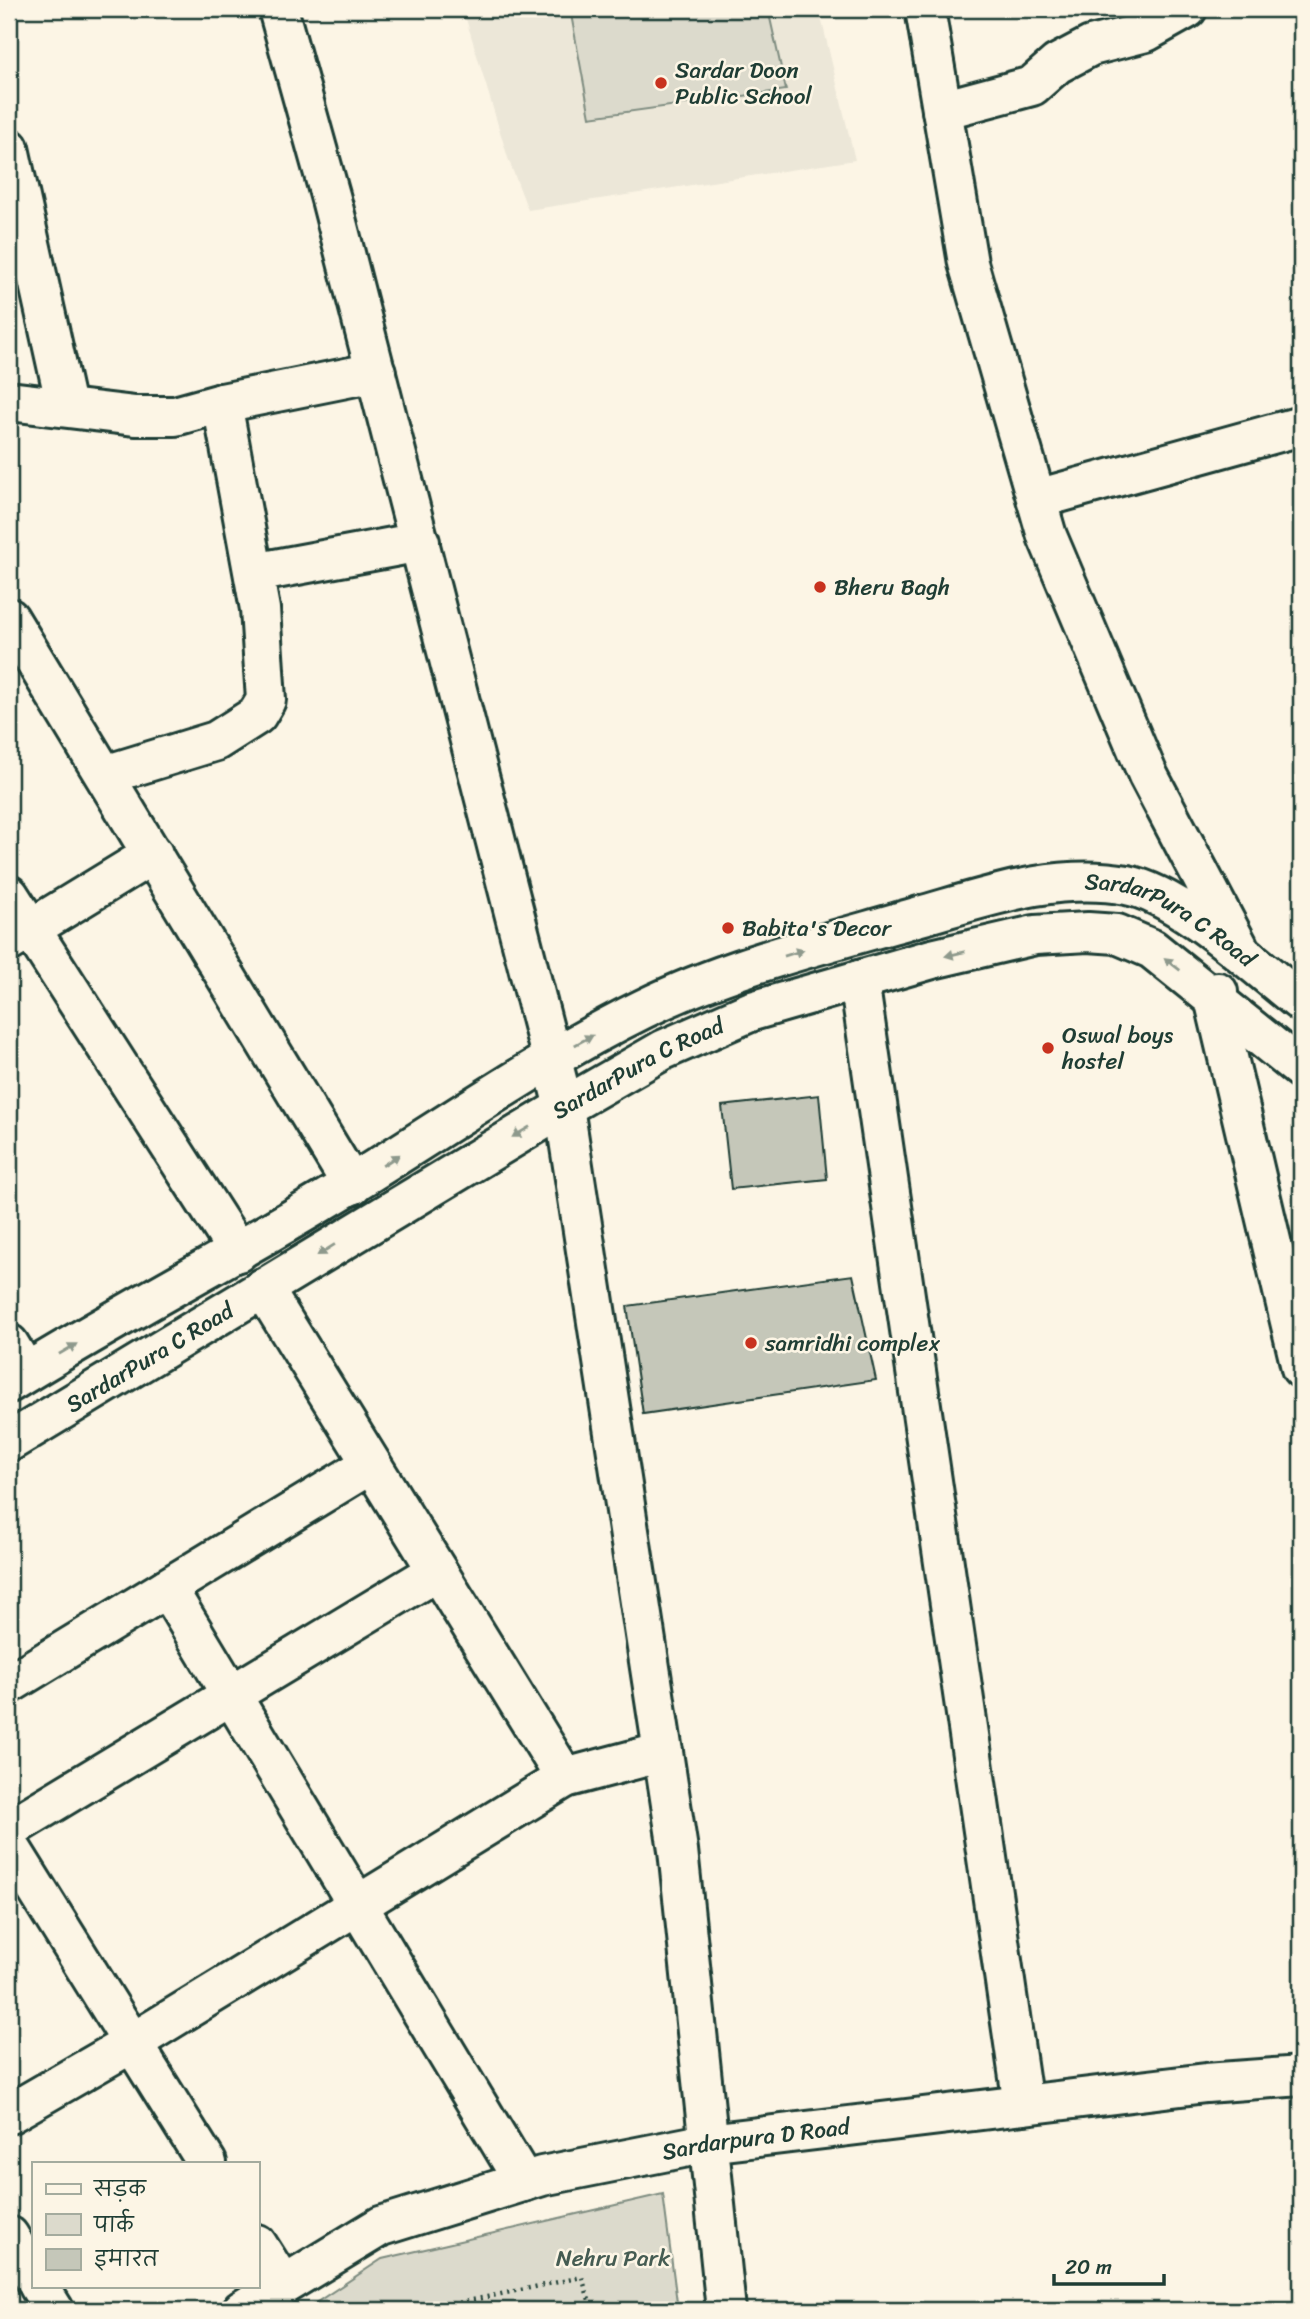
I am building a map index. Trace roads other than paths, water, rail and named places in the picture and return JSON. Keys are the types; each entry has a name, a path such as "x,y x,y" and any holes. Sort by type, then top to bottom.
{"street":[{"path":"278,9 376,372 564,1107 678,1850 726,2310"},
{"path":"925,9 968,262 1047,537 1148,775 1245,959 1214,998 1301,1368"},
{"path":"942,110 1032,86 1057,64 1091,46 1146,32 1187,9"},
{"path":"9,148 66,407"},
{"path":"9,401 152,417 175,416 222,403 376,372"},
{"path":"105,775 216,741 257,715 266,700 254,573 222,403"},
{"path":"1037,499 1301,426"},
{"path":"254,573 420,542"},
{"path":"9,618 352,1185"},
{"path":"19,936 153,854"},
{"name":"SardarPura C Road","path":"15,1366 238,1251 352,1185 551,1058 646,1007 752,965 1027,886 1102,883 1127,885 1156,894 1181,908 1301,1002"},
{"path":"9,895 19,936 238,1251"},
{"name":"SardarPura C Road","path":"9,1442 663,1050 752,1011 859,980 1035,935 1088,932 1136,940 1214,998 1301,1069"},
{"path":"859,980 1024,2105"},
{"path":"263,1288 565,1778"},
{"path":"9,1684 371,1464"},
{"path":"9,1829 437,1571"},
{"path":"167,1588 524,2182"},
{"path":"9,2114 132,2043 565,1778 663,1752"},
{"path":"9,1845 206,2162"},
{"name":"Sardarpura D Road","path":"242,2310 382,2226 524,2182 631,2156 708,2143 1206,2083 1301,2076"},
{"path":"9,2236 32,2274"},
{"path":"259,2248 283,2286"},
{"path":"40,2288 54,2310"}],"place":[{"name":"Sardar Doon Public School","path":"661,83"},
{"name":"Bheru Bagh","path":"820,587"},
{"name":"Babita's Decor","path":"728,928"},
{"name":"Oswal boys hostel","path":"1048,1048"},
{"name":"samridhi complex","path":"751,1343"}],"park label":[{"name":"Nehru Park","path":"613,2258"}]}
